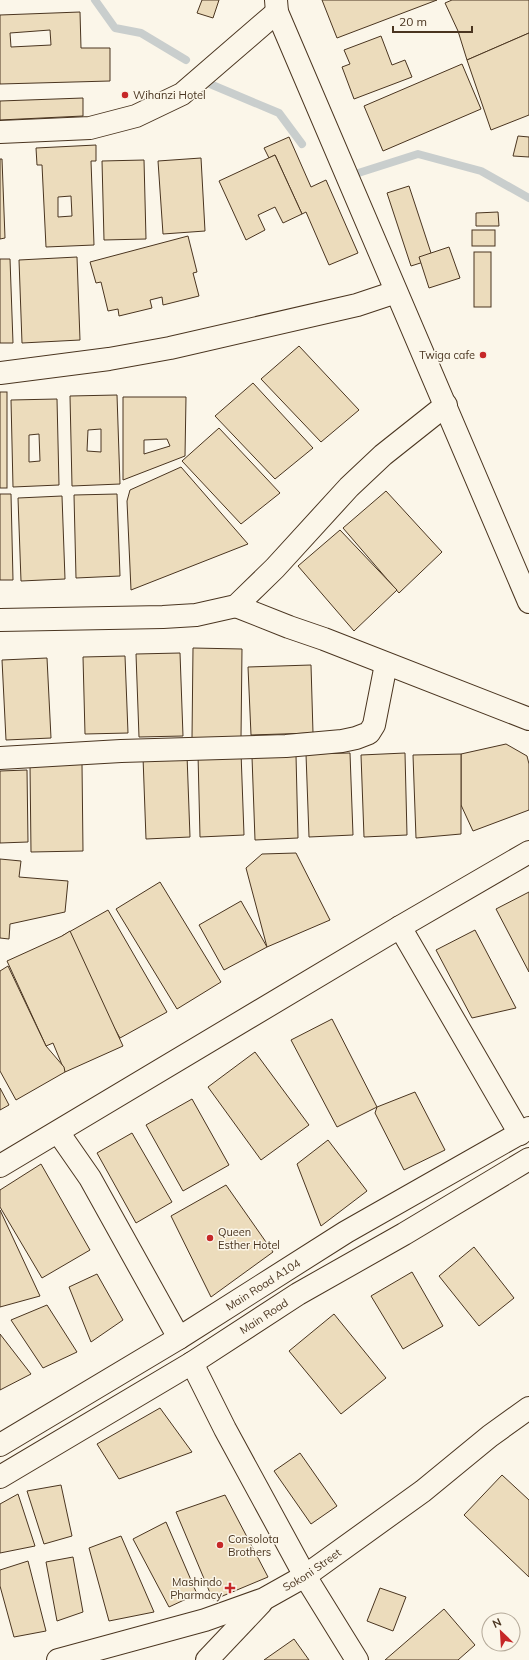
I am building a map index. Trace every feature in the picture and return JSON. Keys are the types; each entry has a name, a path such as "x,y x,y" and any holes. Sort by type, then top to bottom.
{"main road":[{"path":"0,132 90,128 136,116 182,94 276,6 396,292 446,405 478,485 529,602"},
{"path":"0,373 109,360 170,348 357,305 396,292"},
{"path":"0,620 170,617 196,615 236,606 275,568 349,487 383,455 446,405"},
{"path":"236,606 529,719"},
{"path":"0,758 121,751 286,746 342,741 356,738 369,733 374,725 386,664"},
{"path":"0,1166 400,927 529,852"},
{"path":"400,927 525,1131"},
{"name":"Main Road A104","path":"0,1445 179,1338 346,1232 525,1131"},
{"path":"58,1132 90,1178 179,1338"},
{"name":"Main Road","path":"0,1477 192,1363 298,1294 404,1234 529,1159"},
{"path":"192,1363 225,1429 305,1576 357,1660"},
{"name":"Sokoni Street","path":"58,1660 205,1620 264,1599 305,1576 423,1491 490,1436 529,1408"},
{"path":"207,1660 264,1599"}],"building":[{"path":"202,0 219,0 213,18 197,13"},
{"path":"322,0 437,0 337,38"},
{"path":"452,0 529,0 529,33 467,60 458,31 445,3"},
{"path":"80,12 81,48 110,48 110,81 0,84 0,15","holes":["50,30 51,45 11,47 10,33"]},
{"path":"529,33 529,115 491,130 467,60"},
{"path":"381,36 392,65 405,60 412,77 354,99 342,67 350,64 344,50"},
{"path":"462,64 481,109 383,151 364,106"},
{"path":"83,98 83,116 0,120 0,101"},
{"path":"518,136 529,137 529,157 513,156"},
{"path":"289,137 311,187 326,180 358,253 329,265 306,212 302,214 275,155 269,158 264,148"},
{"path":"96,145 96,161 91,161 94,245 46,247 42,165 37,165 36,148","holes":["71,196 72,216 58,217 58,197"]},
{"path":"275,155 302,214 283,223 275,207 258,215 265,230 246,240 219,181"},
{"path":"201,158 205,231 163,234 158,161"},
{"path":"0,159 2,159 5,238 0,239"},
{"path":"144,160 146,239 104,240 102,161"},
{"path":"409,186 433,259 411,266 387,193"},
{"path":"498,212 499,226 476,226 476,213"},
{"path":"472,230 495,230 495,246 472,246"},
{"path":"188,236 197,272 193,273 199,296 163,305 162,297 150,300 152,308 119,316 118,309 108,311 101,282 96,283 90,262"},
{"path":"449,247 460,278 429,288 419,257"},
{"path":"474,252 491,252 491,307 474,307"},
{"path":"77,257 80,340 22,343 19,260"},
{"path":"0,259 10,259 13,343 0,343"},
{"path":"299,346 359,410 321,442 261,379"},
{"path":"253,383 313,448 275,479 215,416"},
{"path":"0,392 7,392 7,488 0,488"},
{"path":"117,395 120,484 72,486 70,396","holes":["101,429 101,452 87,451 88,430"]},
{"path":"123,397 186,397 185,456 123,480","holes":["167,439 170,446 144,454 144,440"]},
{"path":"57,399 59,485 13,487 11,400","holes":["39,434 40,461 29,462 29,435"]},
{"path":"219,428 280,493 241,524 182,461"},
{"path":"181,467 248,544 131,590 127,501 130,490"},
{"path":"386,491 442,552 399,593 343,528"},
{"path":"0,494 11,494 13,580 0,580"},
{"path":"117,494 120,576 76,578 74,495"},
{"path":"62,496 65,579 21,581 18,498"},
{"path":"340,530 397,590 354,631 298,566"},
{"path":"193,648 242,649 241,738 192,738"},
{"path":"180,653 183,736 139,737 136,654"},
{"path":"125,656 128,733 85,734 83,657"},
{"path":"47,658 51,738 6,740 2,660"},
{"path":"311,665 313,733 251,735 248,667"},
{"path":"506,744 527,756 529,764 529,810 473,831 461,805 461,754"},
{"path":"241,752 244,835 200,837 198,754"},
{"path":"350,753 353,835 309,837 306,754"},
{"path":"405,753 407,835 364,837 361,755"},
{"path":"461,754 461,834 416,838 413,755"},
{"path":"187,755 190,837 146,839 143,757"},
{"path":"296,755 298,838 255,840 252,757"},
{"path":"82,764 83,851 31,852 30,765"},
{"path":"27,770 28,842 0,843 0,771"},
{"path":"296,853 330,920 267,947 246,868 262,854"},
{"path":"0,859 21,861 19,877 68,881 65,912 10,924 9,939 0,938"},
{"path":"160,882 221,982 177,1009 116,909"},
{"path":"529,892 529,972 496,909"},
{"path":"241,901 267,947 224,970 199,925"},
{"path":"108,910 167,1012 120,1038 62,936"},
{"path":"475,930 516,1008 472,1018 436,950"},
{"path":"70,931 123,1046 65,1072 53,1043 46,1046 7,961"},
{"path":"8,966 46,1046 64,1067 65,1072 16,1100 0,1071 0,971"},
{"path":"332,1019 377,1107 337,1127 291,1040"},
{"path":"255,1052 309,1125 261,1160 208,1087"},
{"path":"0,1088 9,1105 0,1110"},
{"path":"415,1092 445,1150 404,1170 375,1113 377,1107"},
{"path":"192,1099 229,1165 183,1191 146,1125"},
{"path":"132,1133 172,1202 136,1223 97,1153"},
{"path":"328,1140 367,1191 321,1226 297,1164"},
{"path":"41,1164 90,1250 42,1278 0,1207 0,1190"},
{"name":"Queen Esther Hotel","path":"226,1185 273,1252 211,1297 171,1216"},
{"path":"0,1210 40,1296 0,1307"},
{"path":"474,1247 514,1298 479,1326 439,1276"},
{"path":"412,1272 443,1326 403,1349 371,1296"},
{"path":"97,1274 123,1320 91,1342 69,1287"},
{"path":"47,1305 77,1352 43,1368 11,1320"},
{"path":"334,1314 386,1378 341,1414 289,1351"},
{"path":"0,1334 31,1374 0,1390"},
{"path":"160,1408 192,1452 119,1479 97,1444"},
{"path":"300,1453 337,1506 311,1524 274,1471"},
{"path":"502,1475 529,1500 529,1577 464,1515"},
{"path":"61,1485 72,1536 44,1544 27,1491"},
{"path":"18,1494 35,1546 0,1553 0,1504"},
{"name":"Consolota Brothers","path":"225,1495 268,1577 213,1600 176,1512"},
{"path":"166,1522 197,1594 169,1607 133,1539"},
{"path":"121,1536 154,1612 109,1621 89,1548"},
{"path":"73,1557 83,1612 57,1621 46,1562"},
{"path":"28,1561 46,1631 14,1637 0,1586 0,1570"},
{"path":"380,1588 406,1597 393,1631 367,1621"},
{"path":"444,1609 475,1645 458,1660 385,1660"},
{"path":"294,1639 309,1660 264,1660"}],"waterway":[{"path":"95,0 115,28 141,33 186,60"},
{"path":"210,84 279,113 302,144"},
{"path":"352,175 418,154 481,171 529,198"}],"place":[{"name":"Wihanzi Hotel","path":"125,95"},
{"name":"Twiga cafe","path":"483,355"},
{"name":"Queen Esther Hotel","path":"210,1238"},
{"name":"Consolota Brothers","path":"220,1545"},
{"name":"Mashindo Pharmacy","path":"230,1588"}]}
